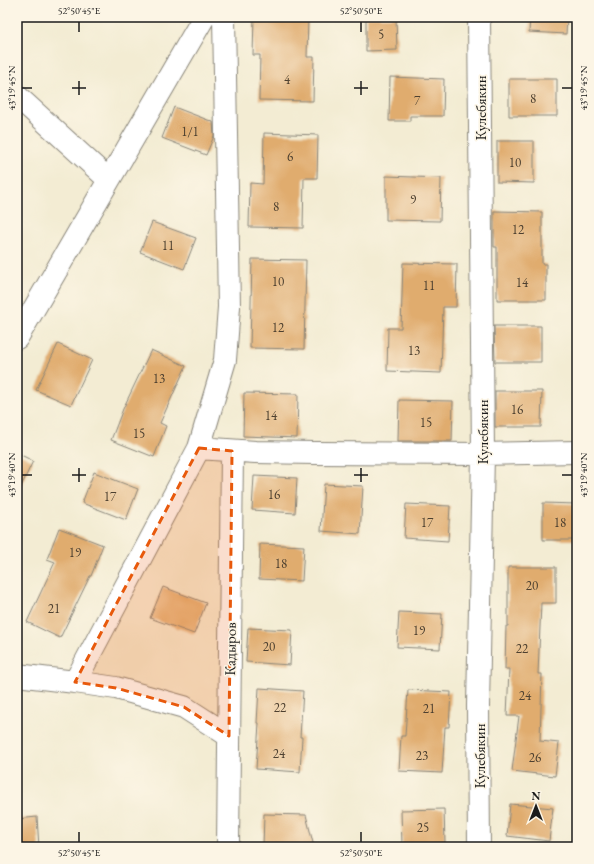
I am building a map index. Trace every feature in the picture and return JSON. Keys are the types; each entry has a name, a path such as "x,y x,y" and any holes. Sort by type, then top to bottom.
{"street":[{"path":"17,338 204,17"},
{"path":"75,682 198,448 225,360 229,307 224,17"},
{"name":"Кулебякин","path":"479,17 483,454 478,706 479,847"},
{"path":"17,96 109,180"},
{"path":"198,448 255,452 308,453 483,454 577,452"},
{"name":"Кадыров","path":"228,847 232,450"},
{"path":"17,675 116,688 184,707 229,736"}],"highlighted area":[{"path":"199,448 232,451 229,736 184,707 116,688 75,682"}],"building":[{"path":"254,17 308,17 307,57 314,57 313,101 259,100 260,55 253,55"},
{"path":"366,17 396,17 397,50 366,51"},
{"path":"530,17 567,17 566,34 529,32"},
{"path":"390,77 444,79 443,116 410,116 410,121 389,121"},
{"path":"509,79 557,79 557,116 509,116"},
{"path":"174,107 213,122 214,136 206,155 162,138"},
{"path":"264,133 318,135 317,178 304,178 303,228 249,227 250,183 263,184"},
{"path":"497,141 534,141 534,183 497,182"},
{"path":"386,176 441,178 440,221 386,220"},
{"path":"494,211 542,212 542,264 546,264 546,300 497,300 497,247 494,247"},
{"path":"152,222 196,238 184,269 140,252"},
{"path":"252,259 306,260 304,349 250,348"},
{"path":"403,263 457,264 456,307 443,307 441,373 387,371 388,328 401,328"},
{"path":"494,326 541,326 541,362 495,362"},
{"path":"58,344 92,360 71,405 36,390"},
{"path":"151,350 186,366 160,423 166,426 154,457 111,440 123,409"},
{"path":"495,391 542,391 541,427 495,427"},
{"path":"244,393 298,394 297,438 243,436"},
{"path":"399,400 453,401 452,441 398,441"},
{"path":"17,453 33,461 17,495"},
{"path":"94,472 138,489 126,520 82,503"},
{"path":"254,476 297,478 295,513 252,510"},
{"path":"324,484 363,486 360,534 321,531"},
{"path":"543,503 577,504 577,540 543,540"},
{"path":"406,504 450,506 448,541 404,538"},
{"path":"59,528 103,545 91,576 60,638 27,622 55,562 47,559"},
{"path":"260,544 304,546 302,581 259,579"},
{"path":"508,567 556,567 556,603 541,603 538,674 542,674 540,741 559,743 555,776 512,771 519,716 507,716 509,669 505,669 506,626 508,626"},
{"path":"163,587 206,603 194,634 150,618"},
{"path":"399,612 442,614 440,649 397,647"},
{"path":"248,628 292,630 290,665 246,662"},
{"path":"259,688 303,691 300,737 302,737 300,772 256,769 259,723 257,723"},
{"path":"408,690 451,692 449,727 445,727 442,773 399,771 401,736 405,736"},
{"path":"510,804 553,808 549,841 507,836"},
{"path":"444,809 445,843 402,845 401,810"},
{"path":"264,814 306,815 314,847 263,847"},
{"path":"37,817 39,847 17,847 17,819"}]}
